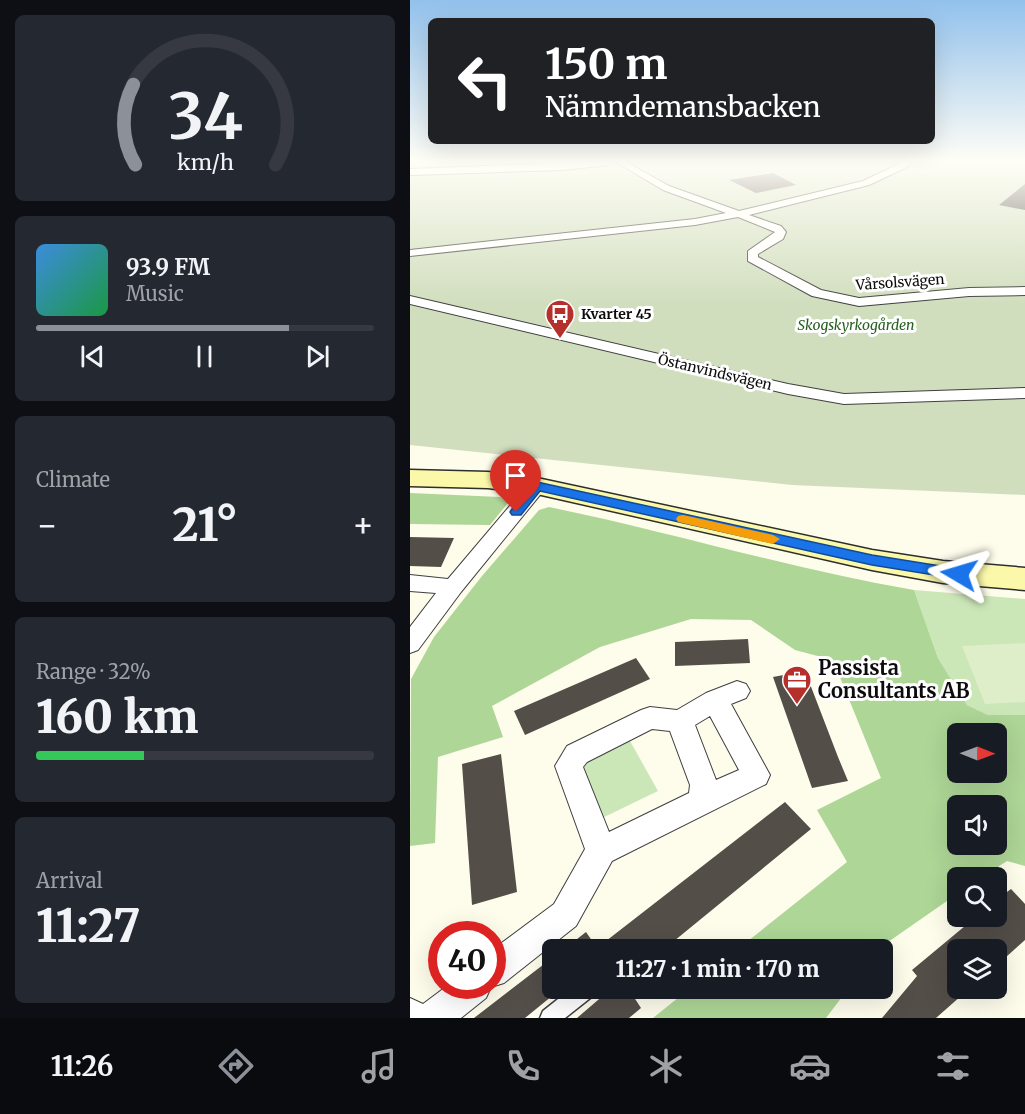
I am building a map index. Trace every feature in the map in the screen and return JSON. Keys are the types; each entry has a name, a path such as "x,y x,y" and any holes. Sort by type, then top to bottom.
{"street":[{"name":"Vårsolsvägen","path":"726,210 777,228 781,232 779,237 752,253 752,259 817,293 859,302 969,292 1025,291"},
{"path":"410,253 684,223 757,210"},
{"name":"Östanvindsvägen","path":"410,300 788,389 844,399 1025,393"},
{"path":"410,478 488,480 537,486 872,560 943,572 1025,579"},
{"path":"410,644 453,587 537,486"},
{"path":"410,583 453,587"},
{"path":"506,960 565,915 601,850 756,775 726,695 680,721 650,718 577,754 569,766 601,850"},
{"path":"680,721 704,785 702,801"},
{"path":"433,1018 457,999"}],"lane":[{"path":"550,1018 573,999"}],"green space":[{"name":"Skogskyrkogården","path":"410,210 1025,210 1025,495 792,485 410,445"},
{"path":"410,493 500,497 508,503 490,525 410,524"},
{"path":"549,507 822,572 914,590 938,658 967,705 988,715 1025,715 1025,866 1007,861 998,867 947,867 947,901 892,939 751,939 847,862 817,810 881,778 833,660 795,650 751,620 691,619 600,647 492,706 503,737 438,757 435,843 410,846 411,679 434,637 482,576 539,510"},
{"path":"914,590 1025,599 1025,715 988,715 967,705 938,658"},
{"path":"1025,643 1025,702 985,704 962,646"},
{"path":"630,741 658,791 600,819 575,765"},
{"path":"677,999 840,999 826,1018 653,1018"}],"building":[{"path":"410,537 454,538 441,567 410,566"},
{"path":"748,639 750,663 675,666 675,642"},
{"path":"636,658 650,679 525,735 514,711"},
{"path":"805,671 848,781 812,788 773,677"},
{"path":"501,754 517,892 472,905 462,764"},
{"path":"785,802 811,829 676,939 609,939"},
{"path":"1011,889 1025,904 1025,940 1007,956 1007,939 949,939 964,927 1007,927 1007,892"},
{"path":"586,932 591,939 577,939"},
{"path":"947,941 947,999 958,999 936,1018 882,1018 917,976 912,970"},
{"path":"542,966 542,999 548,999 525,1018 474,1018 499,999 506,999 506,993"},
{"path":"599,999 635,999 641,1008 629,1018 577,1018"}],"slow traffic":[{"path":"683,519 773,539"}],"place":[{"name":"Kvarter 45","path":"560,340"},
{"name":"Passista Consultants AB","path":"797,706"}],"route":[{"path":"516,512 537,486 872,560 959,574"}]}
